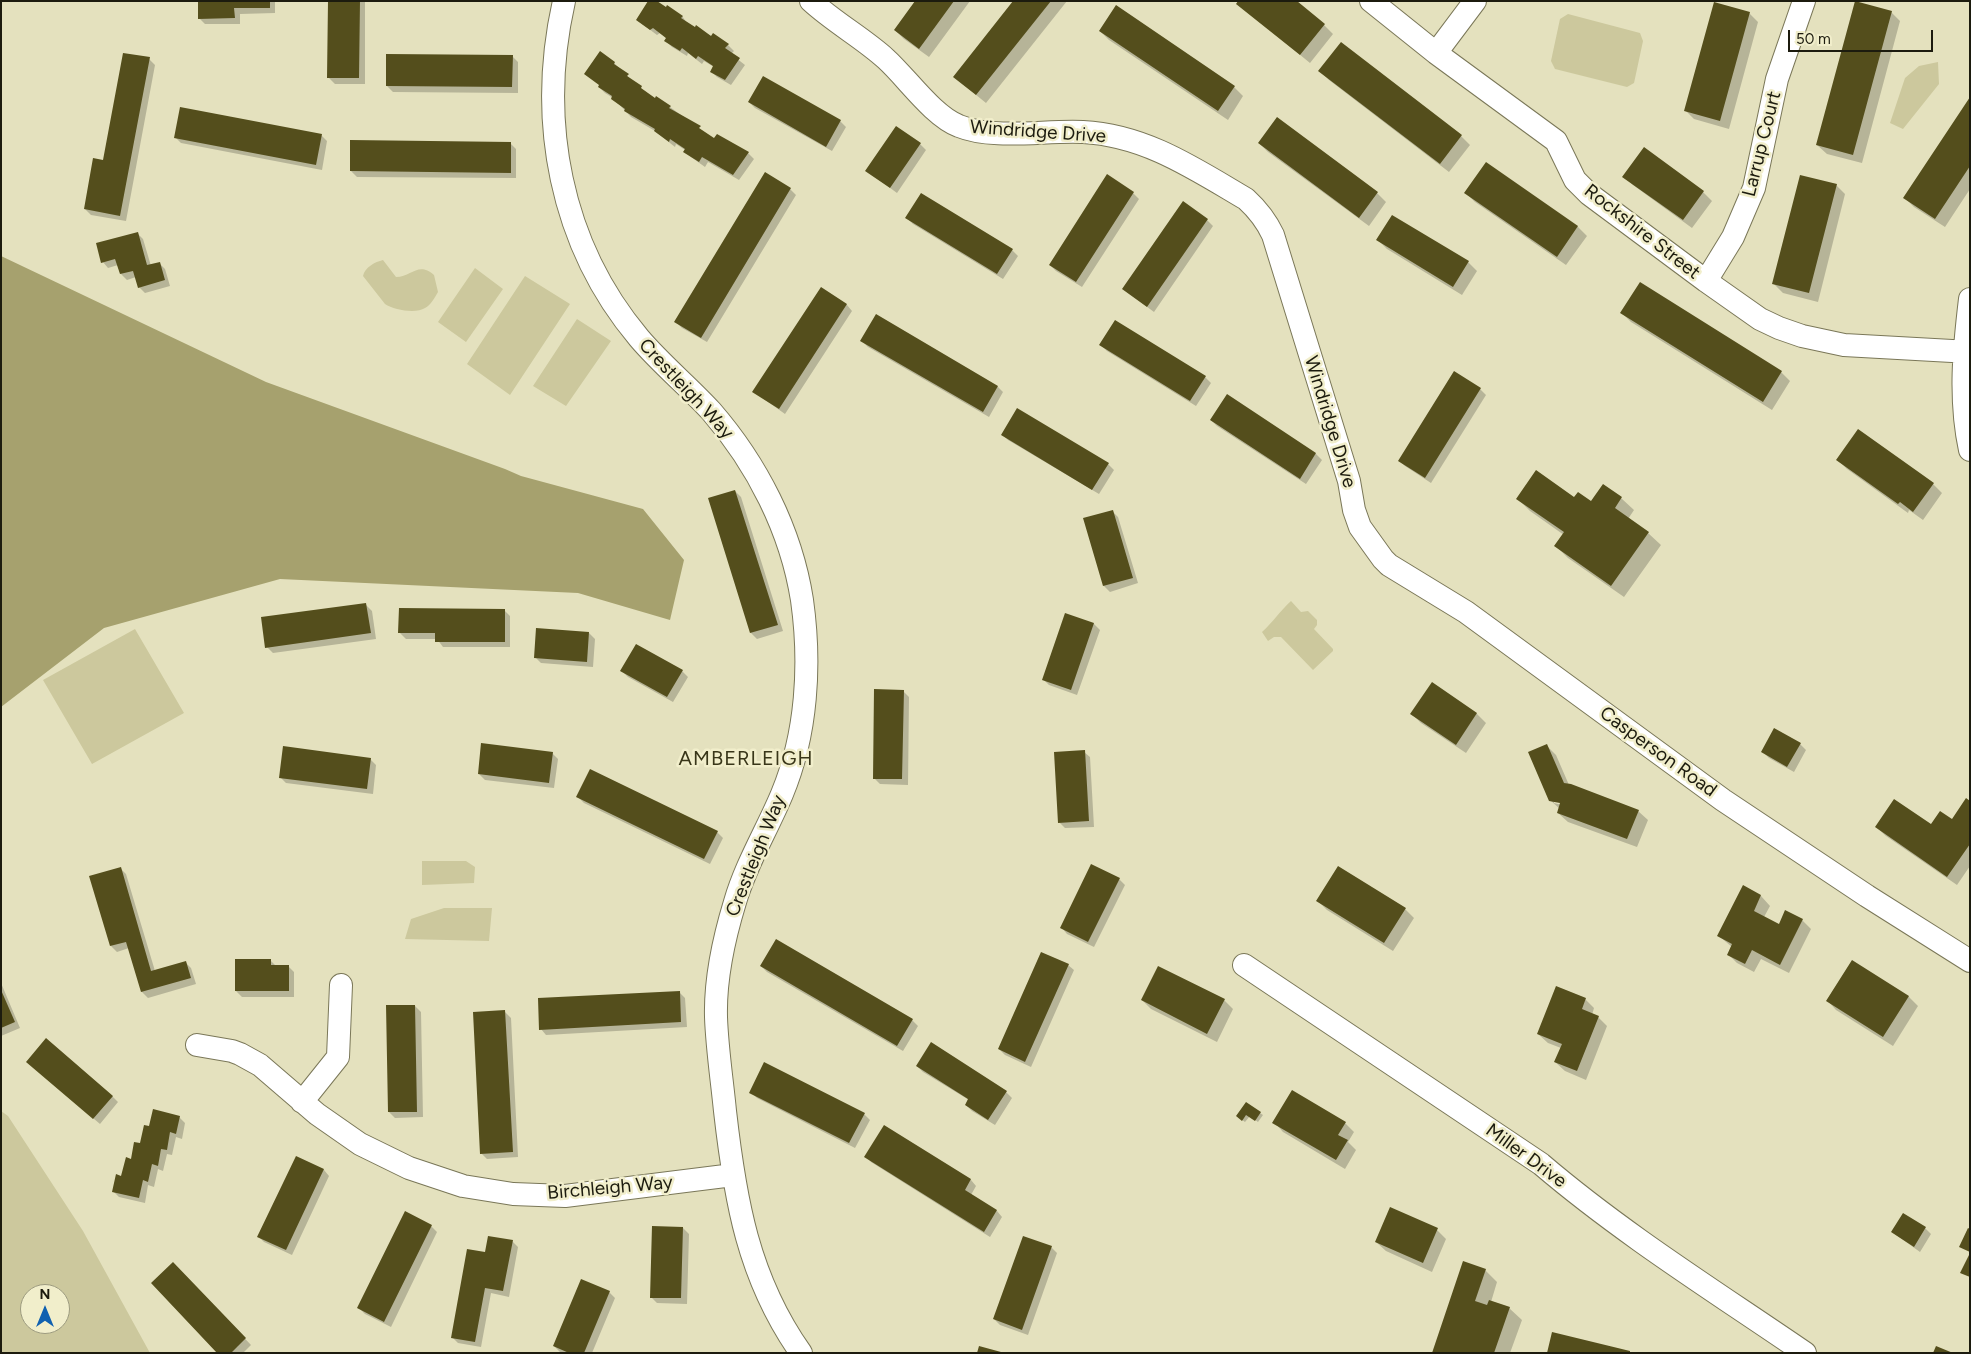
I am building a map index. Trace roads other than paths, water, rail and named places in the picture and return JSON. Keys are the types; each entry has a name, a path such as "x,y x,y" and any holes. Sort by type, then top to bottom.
{"street":[{"name":"Crestleigh Way","path":"564,1 552,71 552,113 563,188 579,239 598,277 618,310 637,335 655,356 710,410 749,462 766,492 782,528 794,564 802,598 806,636 806,674 798,742 782,793 736,898 725,938 718,976 716,1014 733,1175 743,1227 760,1279 776,1313 801,1353"},
{"name":"Windridge Drive","path":"811,1 827,16 886,59 942,116 956,125 973,131 1084,132 1137,141 1172,156 1246,199 1257,208 1273,235 1349,482 1354,510 1360,527"},
{"name":"Rockshire Street","path":"1371,1 1436,53 1556,141 1575,180 1589,194 1760,319 1802,336 1844,345 1868,348 1967,352"},
{"path":"1436,53 1475,1"},
{"name":"Larrup Court","path":"1706,281 1733,236 1754,188 1777,79 1804,1"},
{"path":"1970,299 1963,405 1970,450"},
{"name":"Casperson Road","path":"1360,527 1389,565 1466,612 1723,800 1867,896 1970,960"},
{"name":"Miller Drive","path":"1244,964 1541,1164 1576,1193 1805,1353"},
{"path":"302,1102 338,1058 341,985"},
{"name":"Birchleigh Way","path":"197,1045 240,1054 260,1065 317,1114 360,1144 384,1157 462,1186 513,1194 565,1196 733,1175"}],"district":[{"name":"AMBERLEIGH","path":"746,759"}]}
